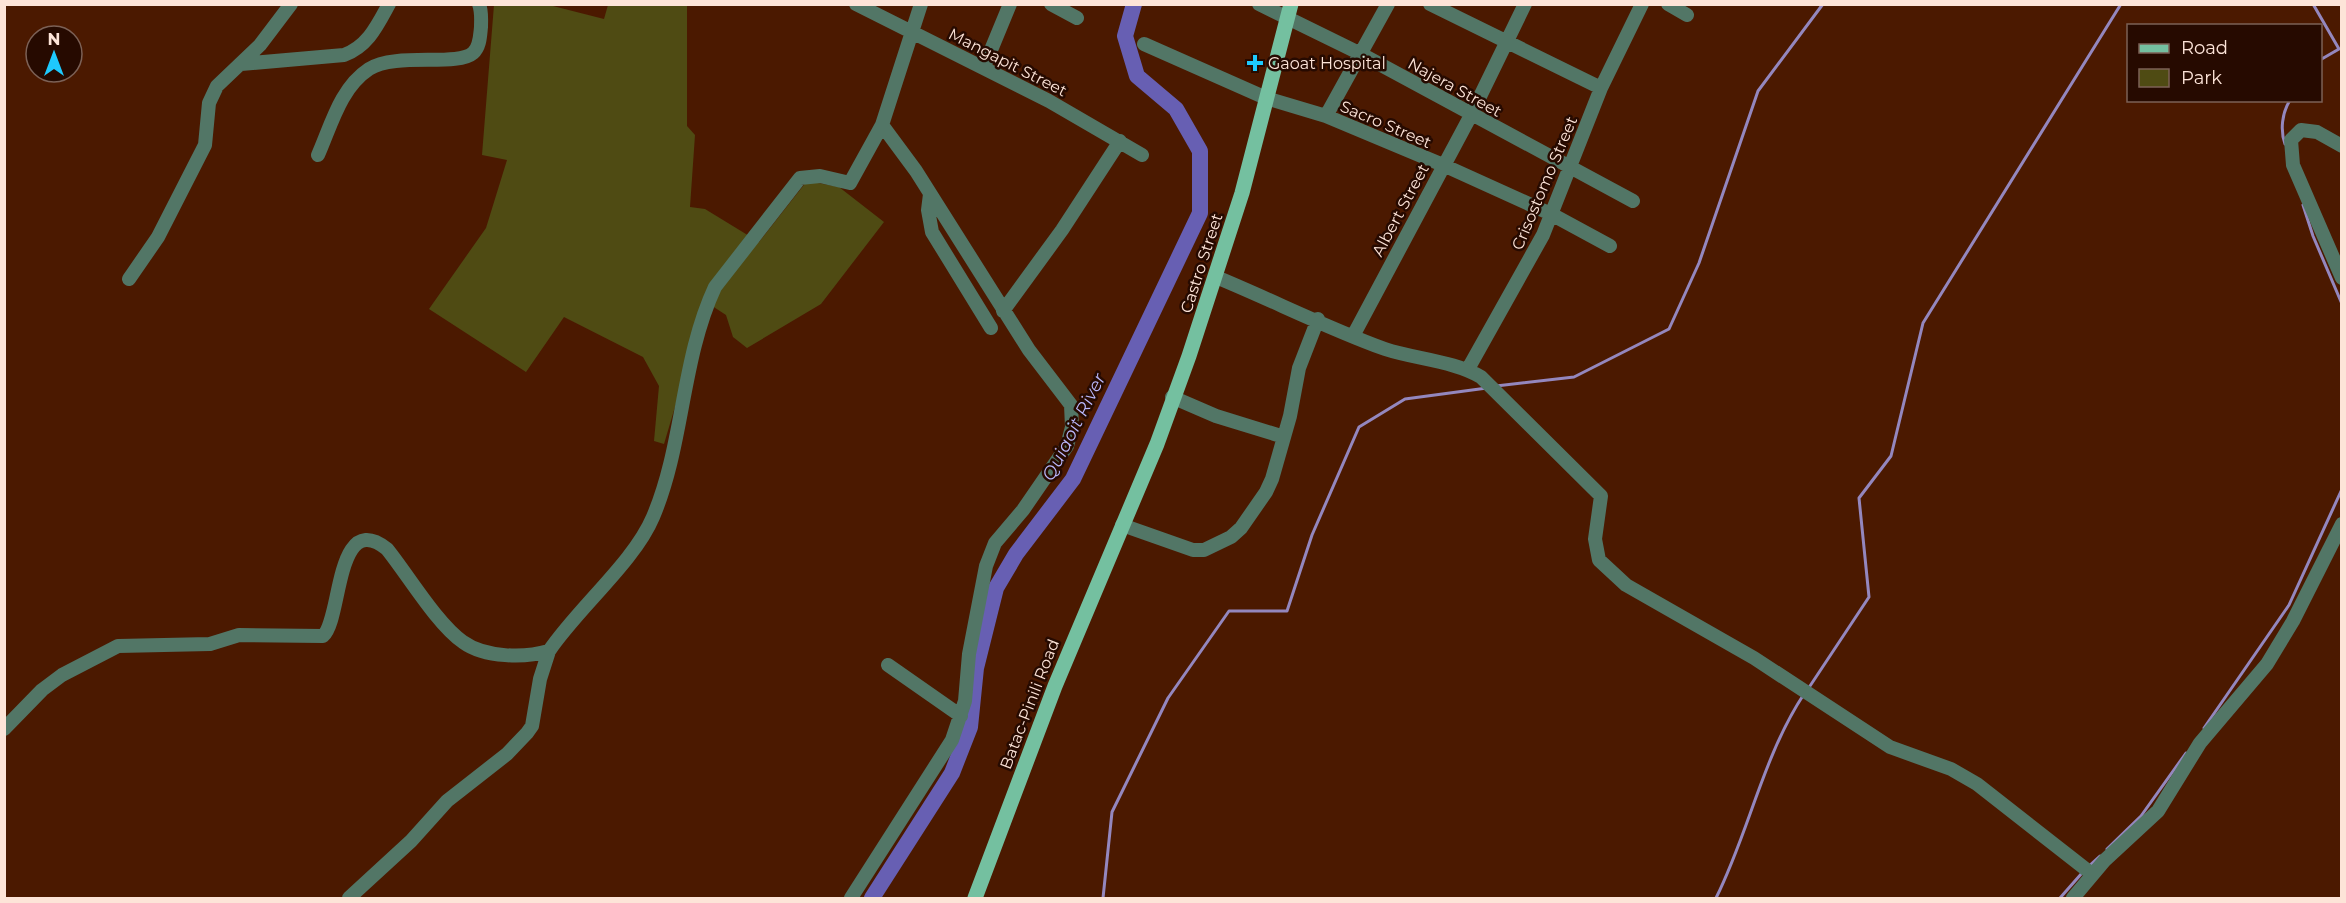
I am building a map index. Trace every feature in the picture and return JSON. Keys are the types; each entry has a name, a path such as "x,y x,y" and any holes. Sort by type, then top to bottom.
{"main road":[{"name":"Castro Street","path":"1122,525 1157,444 1216,277 1242,193 1289,12"},
{"name":"Batac-Pinili Road","path":"975,898 1059,676 1122,525"}],"street":[{"path":"129,279 158,237 205,145 209,103 217,87 260,45 291,4"},
{"path":"241,64 344,55 353,52 373,34 389,4"},
{"path":"318,155 345,94 369,69 384,62 472,54 480,34 479,4"},
{"name":"Mangapit Street","path":"856,4 984,67 1142,155"},
{"path":"349,898 411,841 447,801 507,754 532,726 540,679 549,651 632,550 654,516 669,467 687,372 707,304 715,287 800,178 820,176 850,183 882,125 914,33 921,4"},
{"path":"984,67 1010,4"},
{"path":"1051,4 1077,18"},
{"name":"Najera Street","path":"1259,4 1289,12 1471,115 1633,201"},
{"path":"1326,116 1388,4"},
{"path":"1430,4 1601,88"},
{"name":"Albert Street","path":"1353,336 1471,115 1525,4"},
{"name":"Crisostomo Street","path":"1468,369 1535,251 1601,88 1642,4"},
{"path":"1668,4 1687,15"},
{"name":"Sacro Street","path":"1144,44 1266,98 1326,116 1443,165 1551,214 1610,246"},
{"path":"851,898 952,740 961,716 969,654 986,566 995,543 1023,510 1067,446 1072,427 1071,405 1003,311 930,194 882,125"},
{"path":"2342,146 2310,130 2301,130 2291,140 2293,165 2342,278"},
{"path":"1003,311 1062,230 1120,141"},
{"path":"930,194 928,210 932,232 992,328"},
{"path":"1216,277 1353,336 1406,356 1468,369 1488,383 1509,403 1601,496 1595,539 1599,560 1626,585 1804,691 1890,747 1951,769 1977,784 2088,871"},
{"path":"1122,525 1193,550 1204,550 1231,537 1241,528 1266,492 1284,437 1299,368 1318,319"},
{"path":"1172,398 1216,416 1284,437"},
{"path":"2073,898 2088,871 2158,811 2200,743 2266,664 2293,621 2342,524"},
{"path":"4,729 35,696 62,675 118,646 210,644 239,635 323,636 331,624 340,576 350,555 362,541 369,539 378,541 387,549 448,628 464,644 484,651 514,655 549,651"},
{"path":"888,665 961,716"}],"green space":[{"path":"494,5 549,5 604,19 608,5 687,5 687,126 695,135 690,207 705,209 759,242 807,181 839,187 884,222 821,304 747,348 733,337 726,315 706,302 664,444 654,441 659,386 643,357 564,317 526,372 429,309 486,228 507,160 482,155"}],"waterway":[{"name":"Quiaoit River","path":"872,898 952,773 970,727 976,668 996,588 1016,554 1073,479 1200,213 1200,151 1176,109 1137,76 1125,36 1134,4"},
{"path":"1496,386 1574,377 1669,329 1699,263 1758,91 1823,4"},
{"path":"1808,689 1869,597 1859,498 1891,456 1923,323 2121,4"},
{"path":"2313,4 2339,49 2322,59"},
{"path":"2285,144 2283,122 2289,102"},
{"path":"2303,205 2313,236 2342,304"},
{"path":"1103,898 1112,812 1168,698 1229,611 1287,611 1312,535 1359,427 1405,399 1487,388"},
{"path":"2204,728 2289,605 2342,489"},
{"path":"1716,898 1728,873 1767,768 1804,694"},
{"path":"2107,849 2141,816 2186,753"},
{"path":"2089,866 2100,856"},
{"path":"2060,898 2082,873"}],"place":[{"name":"Gaoat Hospital","path":"1255,63"}]}
